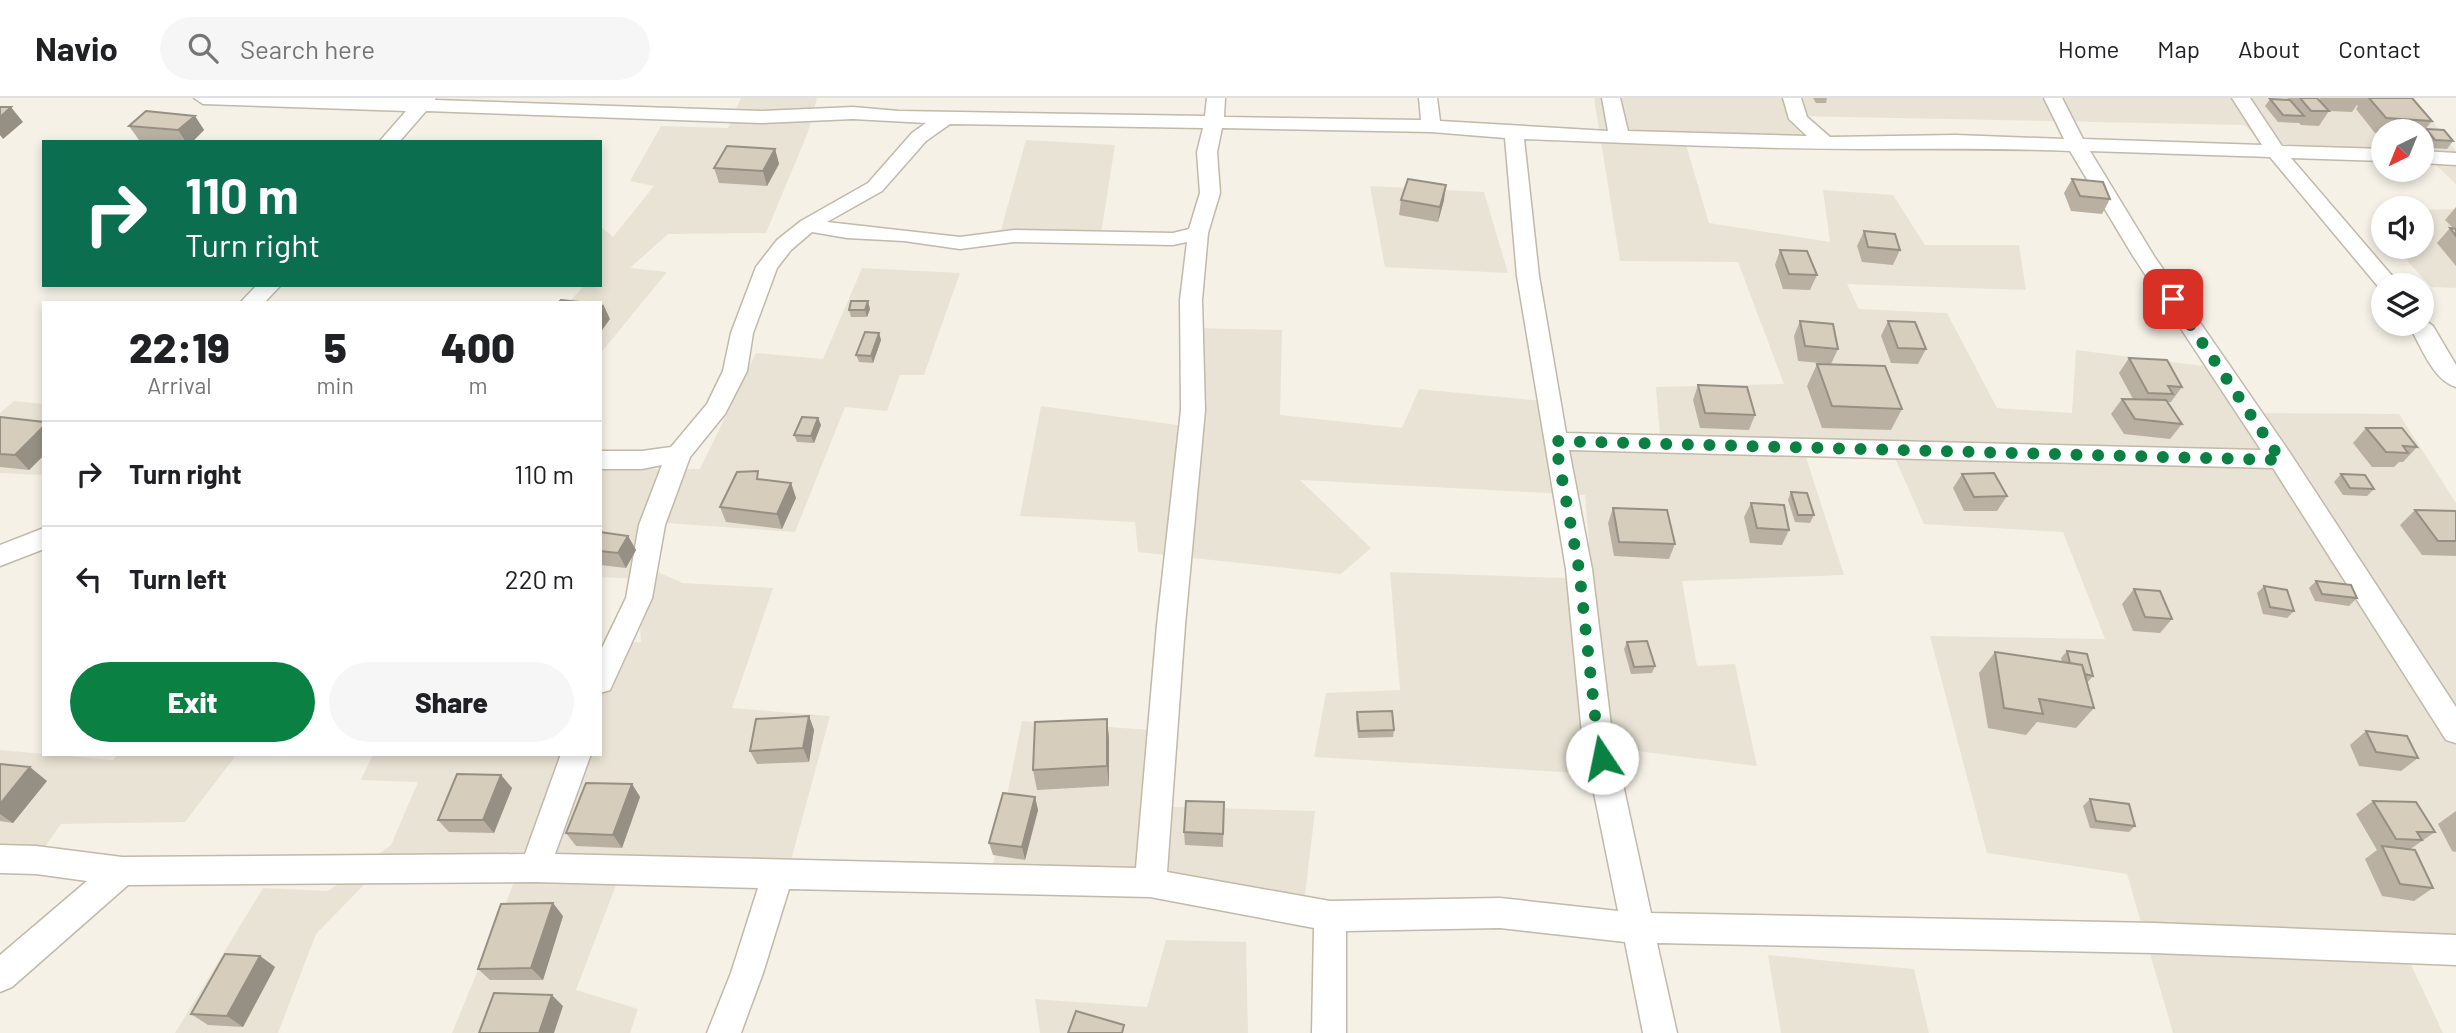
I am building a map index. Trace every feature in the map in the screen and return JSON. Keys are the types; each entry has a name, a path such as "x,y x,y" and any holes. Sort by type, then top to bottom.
{"street":[{"path":"203,98 425,103 761,117 853,105 900,117 1215,110 1514,133 1825,142 1956,141 2371,155"},
{"path":"1428,98 1431,126"},
{"path":"1611,98 1619,135"},
{"path":"1792,98 1798,119 1825,142"},
{"path":"2053,98 2075,145 2142,254 2281,460 2456,732"},
{"path":"2241,98 2276,152 2379,273"},
{"path":"390,140 425,103"},
{"path":"1150,883 1171,625 1193,410 1191,300 1198,233 1210,193 1206,152 1215,110"},
{"path":"602,678 639,598 652,525 679,454 717,408 735,371 742,333 767,267 784,244 808,225 876,187 919,137 947,117"},
{"path":"1514,133 1528,276 1579,569 1597,734 1660,1033"},
{"path":"2434,158 2456,159"},
{"path":"808,225 847,232 904,234 960,243 1014,236 1173,239 1198,233"},
{"path":"253,301 268,287"},
{"path":"2425,336 2441,366 2456,379"},
{"path":"1555,441 2281,460"},
{"path":"602,460 642,460 679,454"},
{"path":"0,556 42,539"},
{"path":"535,868 575,756"},
{"path":"0,859 36,860 122,871 535,868 1150,883 1329,916 1500,913 1639,928 2154,938 2456,950"},
{"path":"0,976 122,871"},
{"path":"724,1033 747,973 778,874"},
{"path":"1329,916 1329,1033"}],"shaded area":[{"path":"741,98 817,98 808,132 766,233 668,234 630,268 667,272 602,352 602,301 570,301 583,287 602,287 602,228 613,237 654,186 630,181 661,126 728,128"},
{"path":"1594,98 2414,98 2431,119 2371,119 2371,148 2261,143 2245,125 1796,116 1803,143 1684,138 1709,223 1830,242 1823,190 1893,195 1925,245 2019,245 2026,290 1847,284 1859,309 1947,313 1997,408 2072,413 2076,350 2219,368 2243,413 2399,414 2456,503 2456,957 2406,954 2443,1033 2173,1033 2127,874 1987,853 1930,636 2105,639 2063,532 1924,524 1890,447 1803,448 1844,575 1682,581 1697,666 1735,664 1757,766 1581,744 1578,773 1314,757 1326,693 1400,690 1390,572 1592,579 1585,495 1300,480 1371,548 1341,574 1138,552 1135,522 1020,516 1041,406 1191,427 1193,328 1282,330 1280,415 1402,428 1419,389 1542,401 1546,449 1661,450 1656,387 1784,384 1738,262 1620,261"},
{"path":"2434,123 2456,151 2456,184 2434,163"},
{"path":"1026,140 1115,145 1100,240 999,237"},
{"path":"1370,186 1484,192 1508,273 1385,267"},
{"path":"2456,209 2456,288 2434,287 2434,273 2418,273 2406,259 2434,259 2434,210"},
{"path":"862,268 960,273 924,375 900,375 887,411 845,407 795,532 651,522 636,563 683,583 773,588 732,708 830,716 787,875 624,864 576,990 638,1009 630,1033 452,1033 520,868 390,858 316,934 278,1033 175,1033 263,888 328,891 391,845 418,782 361,780 372,756 602,756 602,644 641,642 638,579 602,577 602,469 700,469 756,353 823,359"},
{"path":"14,401 42,404 42,475 0,473 0,413"},
{"path":"1022,721 1151,730 1148,806 1315,811 1305,895 991,875"},
{"path":"0,750 42,754 42,756 113,760 116,756 235,756 185,822 61,824 39,855 0,855"},
{"path":"1166,940 1246,942 1248,1033 1040,1033 1035,999 1147,1007"},
{"path":"1768,955 1914,969 1929,1033 1781,1033"}],"building":[{"path":"2300,98 2317,98 2329,111 2311,111"},
{"path":"2369,98 2412,98 2430,119 2401,119 2386,118"},
{"path":"2270,99 2290,100 2304,116 2283,115"},
{"path":"0,107 11,107 0,117"},
{"path":"146,111 195,116 178,130 129,126"},
{"path":"2434,129 2444,130 2453,141 2435,140"},
{"path":"727,146 775,149 763,171 714,168"},
{"path":"1408,179 1446,185 1440,207 1401,200"},
{"path":"2072,179 2103,182 2110,199 2080,196"},
{"path":"1864,231 1895,234 1900,250 1868,247"},
{"path":"1780,250 1807,251 1817,275 1789,274"},
{"path":"851,301 868,301 865,310 849,310"},
{"path":"1800,321 1833,324 1838,349 1805,346"},
{"path":"1888,321 1915,322 1926,349 1898,348"},
{"path":"865,332 879,333 871,356 856,355"},
{"path":"2129,358 2167,360 2182,387 2168,386 2173,394 2148,393"},
{"path":"1817,364 1885,366 1902,409 1832,406"},
{"path":"1698,385 1747,387 1755,415 1705,413"},
{"path":"2122,399 2166,400 2182,424 2135,419"},
{"path":"0,417 42,422 42,428 15,455 0,454"},
{"path":"802,417 818,418 811,436 794,435"},
{"path":"2366,428 2402,428 2417,447 2403,446 2408,453 2386,452"},
{"path":"758,471 757,479 791,483 777,514 720,507 737,472"},
{"path":"1994,473 2007,496 1974,497 1962,474"},
{"path":"2341,474 2365,475 2374,489 2350,488"},
{"path":"1791,492 1807,493 1814,515 1798,515"},
{"path":"1751,503 1784,505 1789,530 1757,528"},
{"path":"1613,508 1667,510 1675,544 1619,542"},
{"path":"2415,510 2456,511 2456,541 2438,541"},
{"path":"602,532 628,536 618,553 602,551"},
{"path":"2316,581 2351,585 2357,598 2322,594"},
{"path":"2264,586 2287,590 2294,611 2270,607"},
{"path":"2134,589 2160,591 2172,619 2145,617"},
{"path":"1647,641 1655,666 1634,667 1627,642"},
{"path":"2067,651 2087,654 2093,676 2085,674 2082,665 2070,663"},
{"path":"1995,652 2082,665 2094,708 2039,699 2043,714 2004,708"},
{"path":"1392,711 1394,730 1359,731 1357,712"},
{"path":"809,716 803,748 750,751 756,719"},
{"path":"1107,719 1107,766 1033,770 1035,722"},
{"path":"2366,731 2407,736 2418,758 2376,752"},
{"path":"0,764 30,767 0,804"},
{"path":"457,774 501,775 483,820 438,820"},
{"path":"586,783 632,784 613,835 566,833"},
{"path":"1003,793 1035,797 1022,847 989,843"},
{"path":"2090,799 2129,804 2135,826 2096,821"},
{"path":"1186,801 1224,802 1223,834 1184,832"},
{"path":"2373,801 2416,802 2435,832 2417,832 2422,840 2396,839"},
{"path":"2382,846 2415,850 2433,888 2400,884"},
{"path":"553,903 531,968 478,969 501,904"},
{"path":"225,954 260,956 227,1016 191,1014"},
{"path":"494,993 552,995 539,1033 479,1033"},
{"path":"1076,1011 1124,1025 1122,1033 1068,1033"}],"route":[{"path":"1602,758 1579,569 1555,441 1810,450 2281,460 2173,299"}]}
